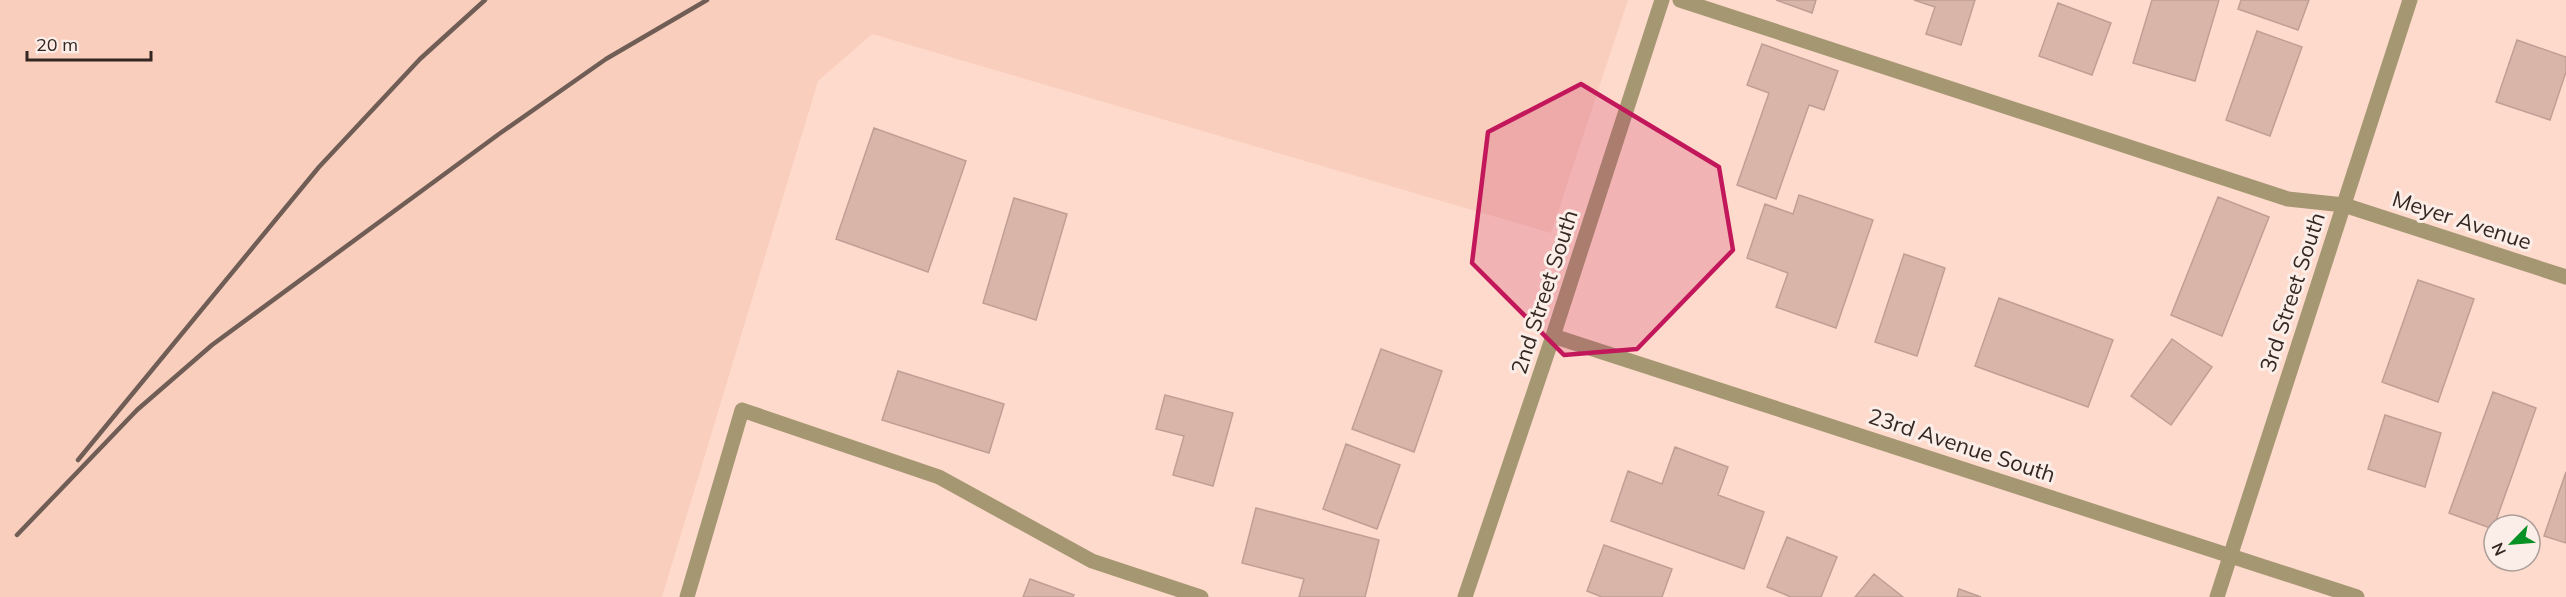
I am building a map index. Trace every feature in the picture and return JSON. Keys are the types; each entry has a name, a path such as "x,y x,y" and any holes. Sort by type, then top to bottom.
{"street":[{"name":"2nd Street South","path":"1465,597 1662,0"},
{"name":"Meyer Avenue","path":"1680,0 2288,199 2344,205 2566,277"},
{"name":"3rd Street South","path":"2217,597 2410,0"},
{"name":"23rd Avenue South","path":"1553,336 2357,597"},
{"path":"687,597 742,410 939,477 1092,561 1201,597"}],"highlighted area":[{"path":"1581,84 1719,167 1733,250 1637,349 1564,355 1472,263 1488,132"}],"shaded area":[{"path":"0,0 1628,0 1551,233 872,34 818,81 662,597 0,597"}],"building":[{"path":"1776,0 1816,0 1812,13"},
{"path":"1914,0 1975,0 1961,45 1926,34 1935,7"},
{"path":"2152,0 2219,0 2195,81 2133,63"},
{"path":"2241,0 2309,0 2298,30 2238,9"},
{"path":"2058,3 2111,23 2092,75 2039,56"},
{"path":"2257,31 2302,47 2270,136 2226,120"},
{"path":"2517,40 2566,57 2566,72 2550,120 2496,102"},
{"path":"1762,44 1838,71 1824,110 1809,105 1776,199 1737,185 1769,93 1747,85"},
{"path":"874,128 966,161 928,272 836,239"},
{"path":"1799,195 1873,220 1836,328 1776,307 1788,273 1747,258 1765,204 1793,214"},
{"path":"2218,197 2269,217 2222,336 2171,315"},
{"path":"1014,198 1067,214 1036,320 983,303"},
{"path":"1904,254 1945,268 1917,356 1875,342"},
{"path":"2418,280 2474,299 2438,402 2382,382"},
{"path":"1999,298 2113,340 2088,407 1975,366"},
{"path":"2172,339 2212,367 2171,425 2131,396"},
{"path":"1381,349 1442,371 1414,452 1352,429"},
{"path":"898,371 1004,404 989,453 882,420"},
{"path":"2493,392 2536,408 2499,513 2482,513 2482,525 2449,513"},
{"path":"1165,395 1233,413 1213,486 1173,475 1184,436 1156,429"},
{"path":"2385,415 2441,433 2425,487 2368,469"},
{"path":"1346,444 1400,465 1377,529 1323,509"},
{"path":"1675,447 1728,467 1718,495 1764,512 1744,569 1611,521 1628,471 1662,484"},
{"path":"2566,472 2566,543 2544,536"},
{"path":"1256,508 1379,540 1365,597 1299,597 1304,579 1242,563"},
{"path":"1787,537 1837,557 1821,597 1791,597 1767,587"},
{"path":"1604,545 1672,569 1662,597 1602,597 1587,591"},
{"path":"1874,574 1903,597 1855,597"},
{"path":"1030,579 1074,595 1073,597 1023,597"},
{"path":"1959,589 1981,597 1957,597"}],"railway":[{"path":"78,460 319,167 420,59 485,0"},
{"path":"17,535 137,410 212,345 499,134 606,59 707,0"}]}
